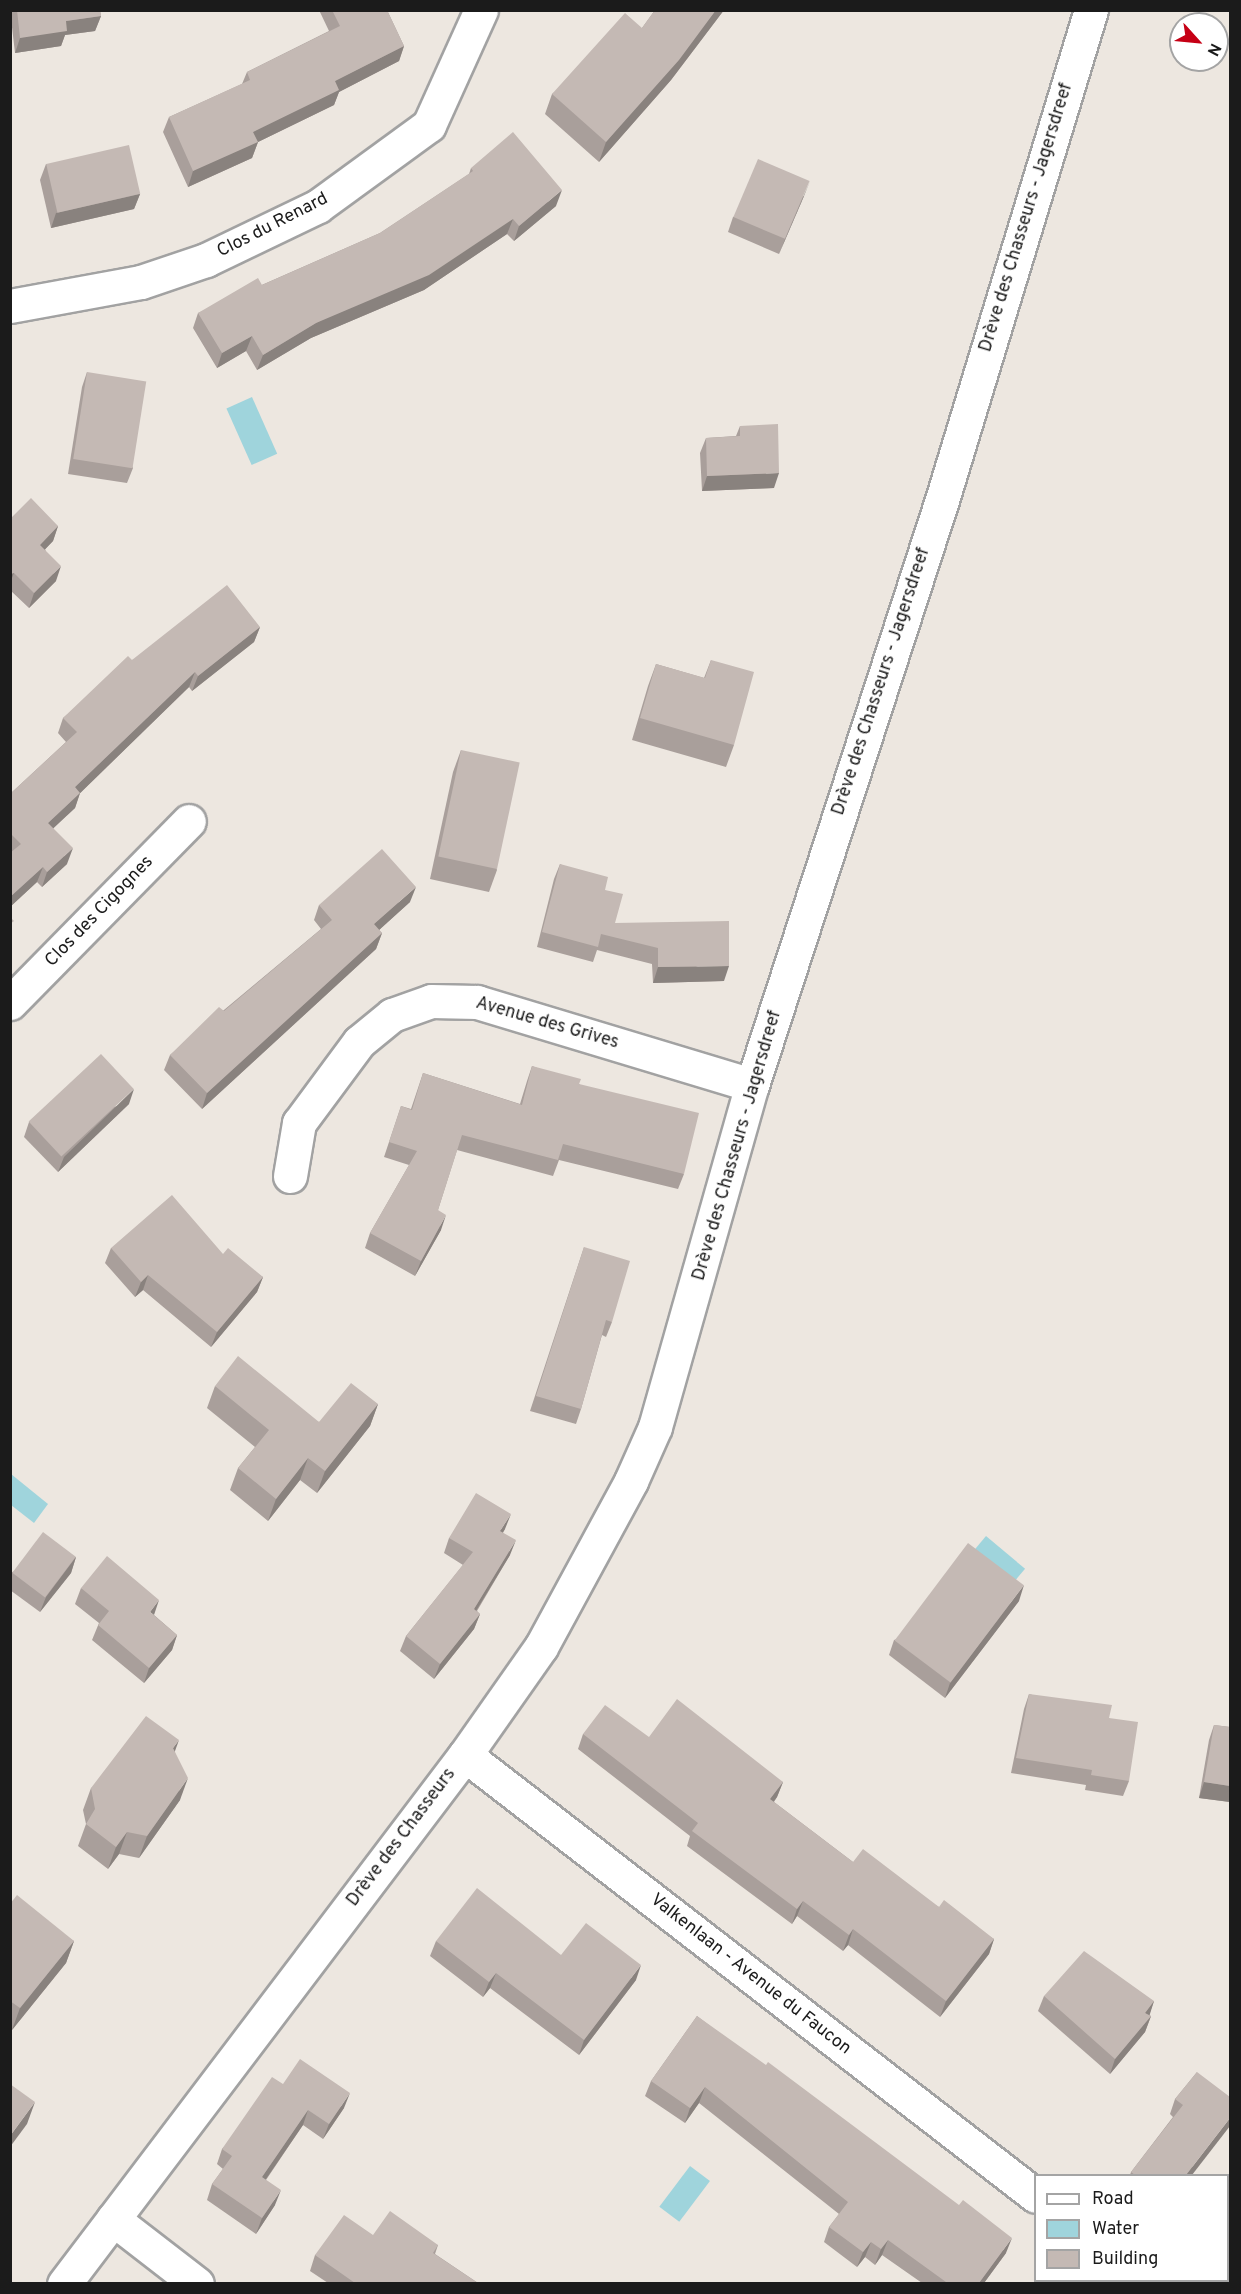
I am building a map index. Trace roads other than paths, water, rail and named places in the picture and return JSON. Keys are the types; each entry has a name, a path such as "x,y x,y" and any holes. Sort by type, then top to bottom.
{"street":[{"name":"Clos du Renard","path":"10,306 141,282 206,260 318,206 429,125 481,10"},
{"name":"Drève des Chasseurs - Jagersdreef","path":"677,1355 752,1085 942,500 1091,10"},
{"name":"Clos des Cigognes","path":"10,1003 189,821"},
{"name":"Avenue des Grives","path":"290,1176 300,1124 359,1042 392,1015 431,1001 477,1002 752,1085"},
{"name":"Drève des Chasseurs","path":"64,2283 465,1755 541,1647 605,1533 655,1427 677,1355"},
{"name":"Valkenlaan - Avenue du Faucon","path":"465,1755 1034,2195"},
{"path":"113,2219 197,2283"}],"water":[{"path":"252,397 277,454 252,465 226,408"},
{"path":"11,1474 48,1504 34,1523 11,1505"},
{"path":"986,1536 1025,1569 1009,1588 970,1555"},
{"path":"690,2166 710,2181 679,2222 659,2207"}]}
